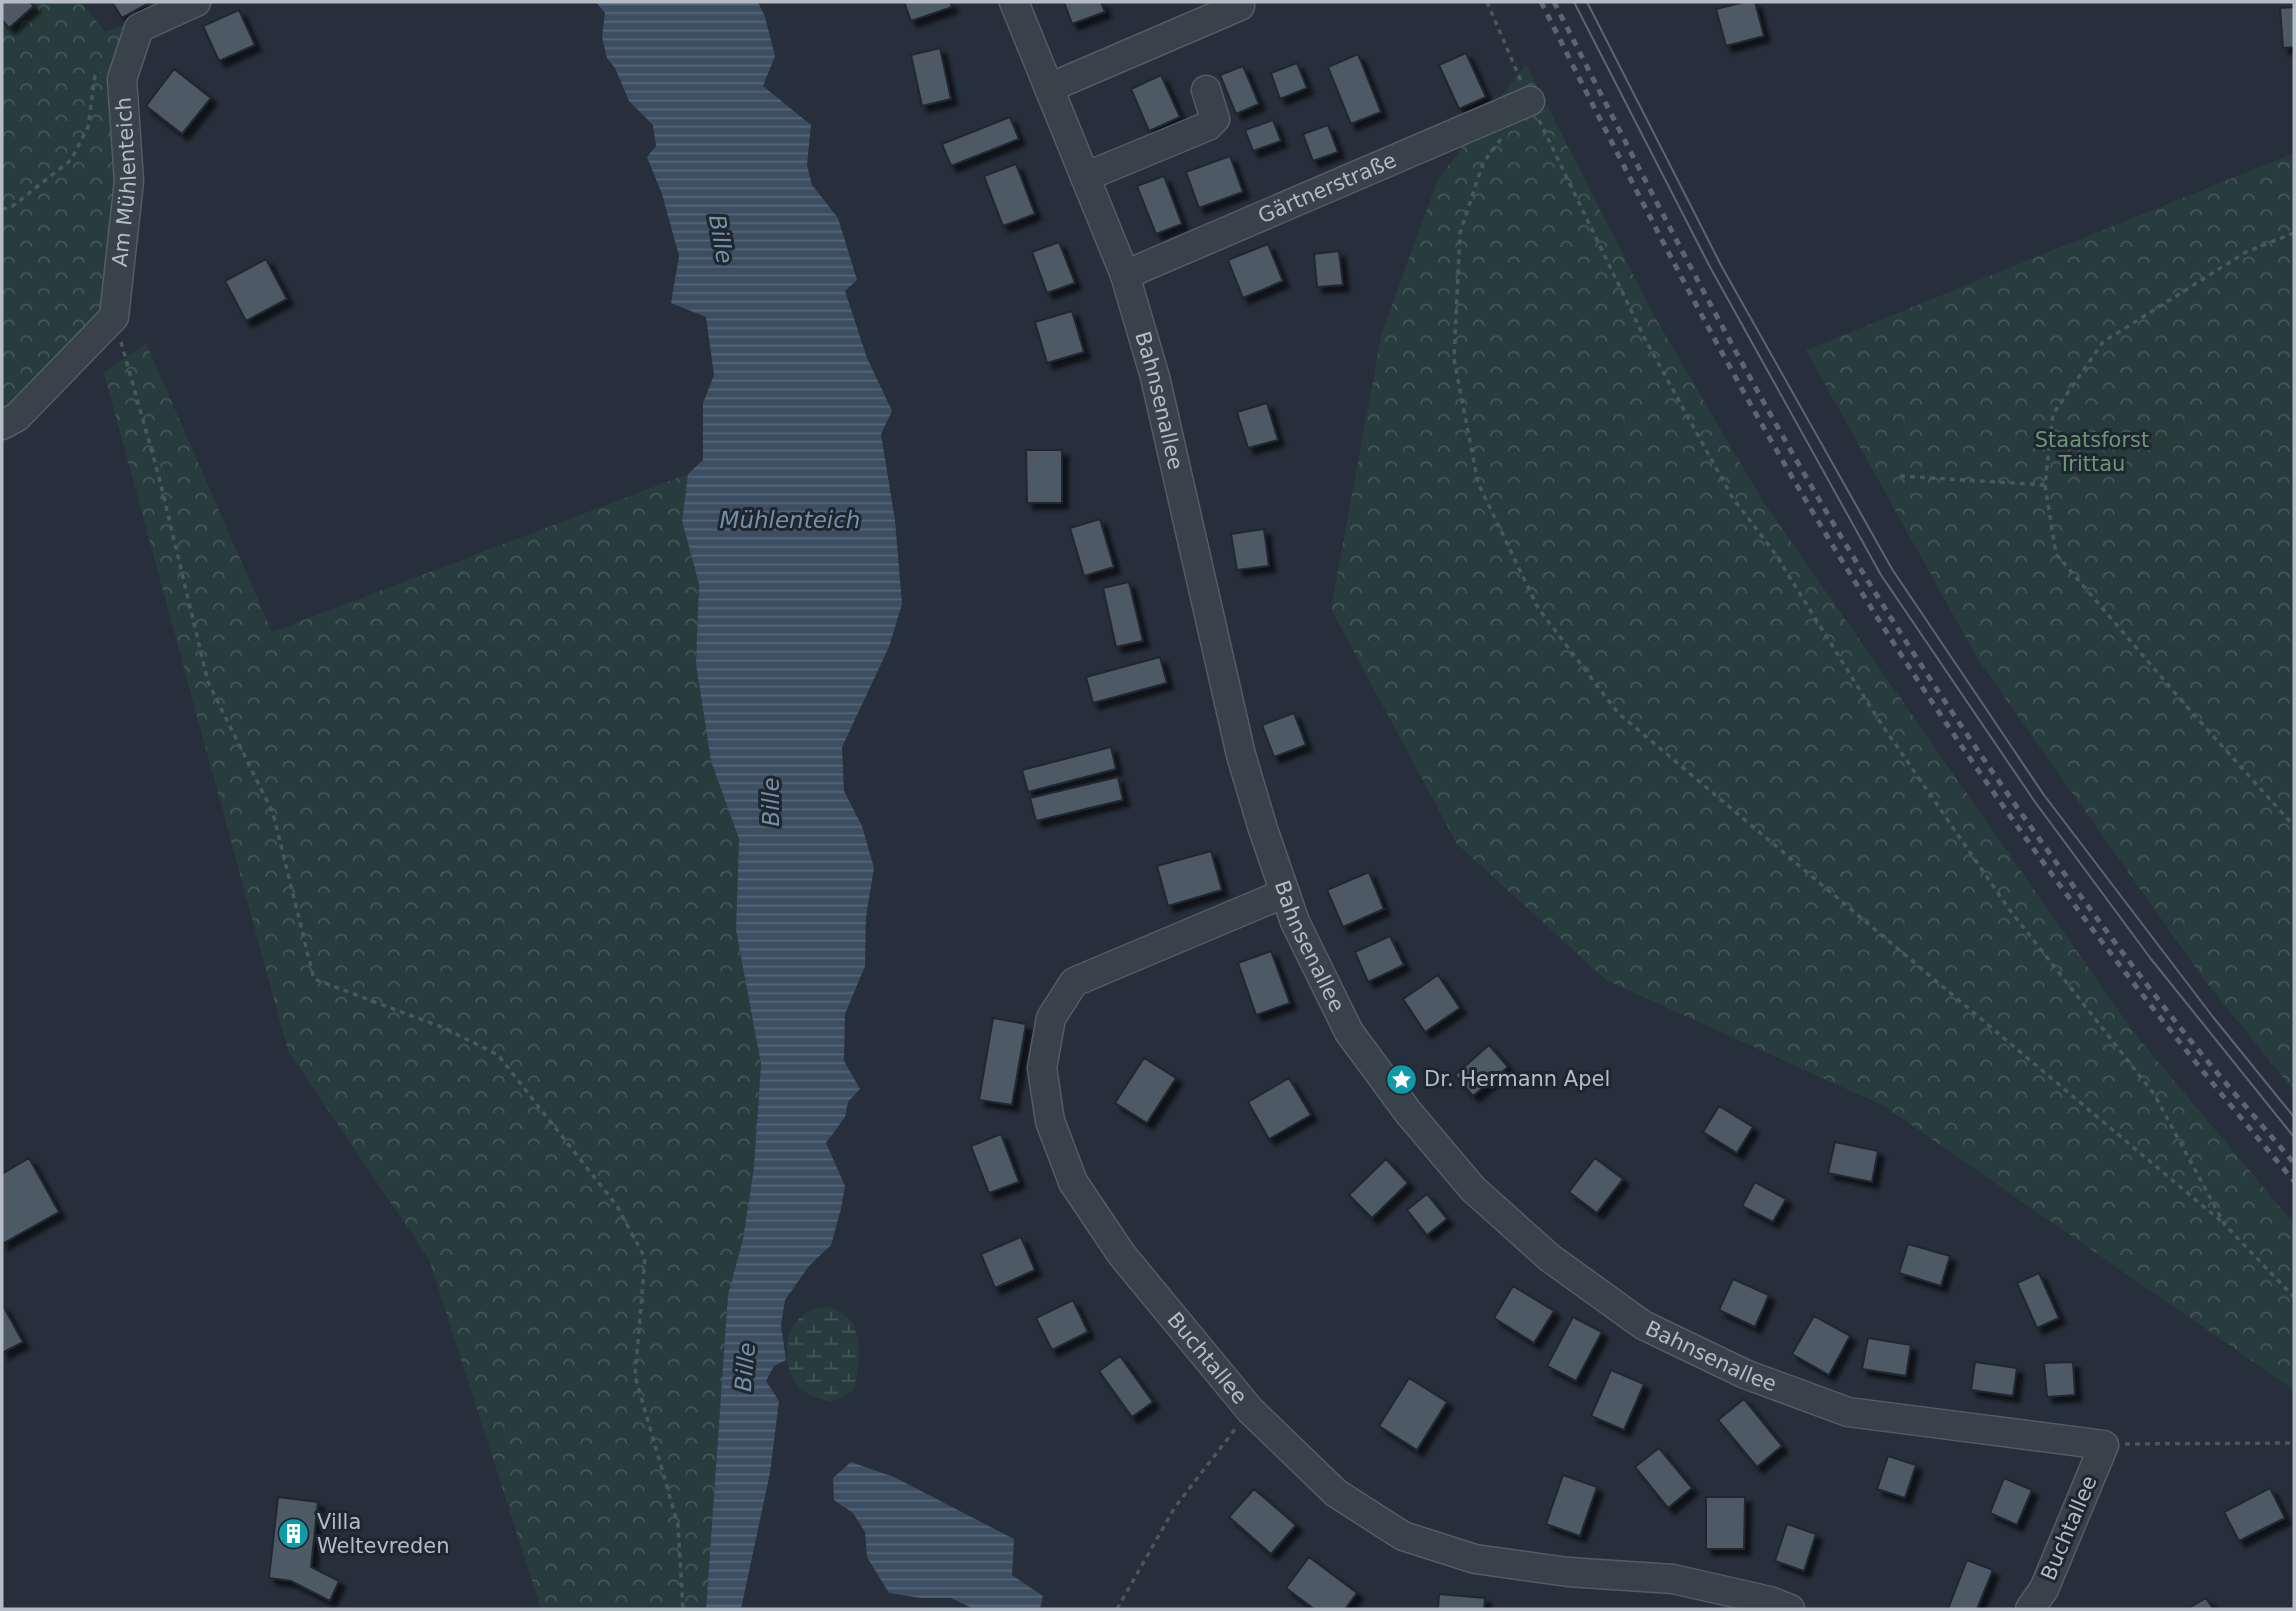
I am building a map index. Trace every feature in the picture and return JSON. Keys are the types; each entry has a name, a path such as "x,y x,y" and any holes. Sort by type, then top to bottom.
{"street":[{"name":"Am Mühlenteich","path":"114,317 129,181 122,79 139,28 196,2"},
{"name":"Bahnsenallee","path":"1014,2 1125,275 1155,377 1241,755 1295,922 1349,1032 1408,1112 1482,1198 1550,1258 1643,1325 1745,1374 1848,1412 2104,1445"},
{"path":"1049,88 1240,6"},
{"path":"1085,177 1208,127 1215,119 1206,90"},
{"name":"Gärtnerstraße","path":"1125,275 1530,101"},
{"path":"2,425 17,417 114,317"},
{"name":"Buchtallee","path":"1285,893 1074,982 1051,1018 1042,1068 1050,1121 1073,1182 1122,1255 1250,1409 1336,1493 1403,1536 1475,1559 1568,1573 1673,1579 1770,1601 1790,1609"},
{"name":"Buchtallee","path":"2030,1609 2043,1589 2104,1445"}],"path":[{"path":"1488,2 1530,101 1645,339 1732,498 1774,552 1875,716 2009,909 2154,1094 2225,1225"},
{"path":"2,209 10,208 71,160 88,127 95,76 131,52"},
{"path":"1507,132 1483,163 1460,233 1454,359 1478,483 1538,608 1618,713 2225,1225 2294,1297"},
{"path":"2294,233 2246,252 2103,342 2053,414 2045,485 2056,554 2187,707 2294,826"},
{"path":"114,317 159,477 208,682 274,813 314,979 444,1027 498,1055 617,1206 645,1258 635,1376 678,1525 682,1609"},
{"path":"1900,476 2045,485"},
{"path":"1117,1609 1175,1507 1250,1409"},
{"path":"2104,1445 2294,1443"}],"green space":[{"path":"2,2 81,2 105,32 134,21 121,180 105,314 2,414"},
{"path":"1526,64 1653,314 1762,500 2134,1033 2294,1224 2294,1390 1884,1106 1606,980 1457,844 1331,609 1382,332 1438,179"},
{"name":"Staatsforst Trittau","path":"2294,153 2294,1091 2203,978 1979,661 1806,350"},
{"path":"146,343 272,632 688,474 682,521 699,584 696,664 711,761 739,839 736,930 761,1064 754,1167 743,1239 728,1295 706,1609 541,1609 429,1259 288,1051 104,373"},
{"path":"830,1306 847,1317 854,1327 859,1344 854,1390 831,1402 808,1394 797,1384 787,1362 786,1350 792,1328 799,1318 811,1310"}],"water":[{"name":"Mühlenteich","path":"596,2 758,2 765,17 775,56 763,86 811,125 807,165 812,185 838,218 857,280 845,291 867,358 892,411 881,434 895,520 902,604 889,647 842,747 844,791 862,826 874,868 866,917 865,966 845,1014 844,1061 860,1089 848,1102 845,1117 826,1143 845,1186 831,1245 809,1266 785,1300 781,1325 786,1360 774,1366 766,1381 779,1401 770,1473 741,1609 706,1609 728,1295 743,1239 754,1167 761,1064 736,930 739,839 711,761 696,664 699,584 682,521 688,474 703,460 703,403 714,375 706,317 671,303 679,256 662,194 647,157 656,146 653,125 629,101 615,68 607,58 602,37 605,13"},
{"path":"851,1462 894,1477 1014,1539 1012,1575 1043,1596 1040,1609 974,1609 951,1598 921,1598 889,1593 867,1557 865,1532 853,1513 834,1500 833,1478"}],"building":[{"path":"2,2 30,2 34,6 9,28 2,20"},
{"path":"112,2 151,2 122,18"},
{"path":"904,2 950,2 952,7 911,21"},
{"path":"1064,2 1101,2 1105,12 1072,24"},
{"path":"1755,2 1764,36 1726,46 1716,9"},
{"path":"2294,7 2294,47 2283,48 2280,8"},
{"path":"239,10 255,45 219,61 203,26"},
{"path":"940,48 951,99 922,106 911,55"},
{"path":"1466,53 1486,97 1459,109 1439,65"},
{"path":"1358,54 1381,112 1351,124 1328,67"},
{"path":"1297,63 1307,88 1280,99 1271,73"},
{"path":"1243,66 1259,104 1236,114 1220,75"},
{"path":"174,69 211,98 182,134 146,106"},
{"path":"1161,75 1180,117 1149,131 1131,89"},
{"path":"1010,117 1019,139 951,166 942,144"},
{"path":"1273,120 1281,141 1253,151 1245,130"},
{"path":"1328,125 1338,152 1313,161 1303,134"},
{"path":"1230,156 1243,192 1199,208 1186,172"},
{"path":"1016,164 1035,214 1003,226 984,176"},
{"path":"1164,176 1182,224 1156,234 1137,186"},
{"path":"1059,242 1075,283 1047,293 1032,252"},
{"path":"1268,244 1283,281 1243,298 1228,260"},
{"path":"1339,251 1343,285 1317,287 1314,254"},
{"path":"266,259 287,299 246,321 225,281"},
{"path":"1072,311 1084,352 1047,363 1035,322"},
{"path":"1267,403 1278,440 1248,448 1237,412"},
{"path":"1026,450 1062,450 1062,503 1027,503"},
{"path":"1100,519 1114,567 1084,576 1070,528"},
{"path":"1264,529 1269,566 1237,570 1231,534"},
{"path":"1129,582 1143,641 1116,647 1103,588"},
{"path":"1160,657 1167,683 1093,703 1086,677"},
{"path":"1294,713 1306,745 1274,757 1262,725"},
{"path":"1111,747 1116,769 1028,792 1022,770"},
{"path":"1118,777 1123,800 1036,821 1030,798"},
{"path":"1211,851 1222,890 1168,906 1157,866"},
{"path":"1369,872 1384,909 1343,927 1327,890"},
{"path":"1390,936 1404,965 1368,982 1355,952"},
{"path":"1271,951 1290,1003 1256,1015 1238,963"},
{"path":"1438,975 1460,1008 1425,1032 1403,999"},
{"path":"993,1018 1026,1024 1012,1105 979,1100"},
{"path":"1489,1045 1508,1067 1473,1096 1455,1075"},
{"path":"1144,1058 1176,1078 1147,1123 1115,1103"},
{"path":"1289,1078 1311,1115 1269,1139 1248,1102"},
{"path":"1719,1106 1753,1127 1737,1153 1703,1132"},
{"path":"1001,1134 1019,1182 989,1193 971,1146"},
{"path":"1835,1142 1878,1151 1872,1182 1828,1173"},
{"path":"29,1158 59,1212 2,1244 2,1174"},
{"path":"1595,1158 1623,1179 1597,1213 1569,1192"},
{"path":"1386,1159 1408,1183 1372,1218 1349,1195"},
{"path":"1755,1182 1786,1199 1773,1222 1742,1206"},
{"path":"1427,1194 1447,1219 1427,1235 1407,1210"},
{"path":"1021,1237 1035,1270 995,1288 981,1254"},
{"path":"1908,1244 1950,1256 1941,1286 1899,1273"},
{"path":"2039,1273 2059,1318 2037,1328 2017,1283"},
{"path":"1733,1279 1769,1295 1755,1327 1719,1310"},
{"path":"1513,1286 1554,1311 1534,1343 1494,1318"},
{"path":"1073,1300 1088,1332 1052,1350 1036,1318"},
{"path":"2,1304 23,1342 2,1353"},
{"path":"1814,1316 1850,1336 1829,1375 1792,1354"},
{"path":"1573,1317 1602,1332 1576,1381 1547,1366"},
{"path":"1868,1338 1911,1345 1906,1376 1862,1369"},
{"path":"1120,1356 1153,1402 1132,1417 1099,1371"},
{"path":"1975,1362 2017,1368 2013,1396 1971,1390"},
{"path":"2073,1362 2075,1395 2047,1397 2044,1363"},
{"path":"1611,1370 1644,1384 1624,1430 1591,1416"},
{"path":"1409,1378 1447,1402 1417,1450 1379,1426"},
{"path":"1744,1399 1782,1446 1757,1467 1718,1420"},
{"path":"1659,1448 1692,1488 1668,1508 1635,1467"},
{"path":"1888,1456 1916,1465 1905,1498 1877,1489"},
{"path":"1563,1475 1597,1487 1580,1536 1546,1524"},
{"path":"2004,1478 2032,1490 2017,1525 1990,1513"},
{"path":"2270,1488 2285,1518 2239,1541 2224,1512"},
{"path":"1254,1489 1296,1525 1271,1554 1229,1517"},
{"name":"Villa Weltevreden","path":"278,1497 318,1502 311,1567 339,1581 330,1601 291,1581 269,1578"},
{"path":"1706,1497 1745,1497 1744,1549 1706,1549"},
{"path":"1787,1524 1816,1534 1804,1571 1775,1561"},
{"path":"1309,1557 1357,1593 1345,1609 1314,1609 1286,1588"},
{"path":"1967,1560 1993,1570 1977,1609 1948,1609"},
{"path":"1439,1594 1485,1598 1484,1609 1438,1609"},
{"path":"2206,1598 2213,1609 2187,1609"}],"tram line":[{"path":"1574,2 1710,267 1881,575 2035,802 2151,959 2294,1137"},
{"path":"1587,2 1722,267 1892,569 2044,795 2213,1017 2294,1117"}],"railway":[{"path":"1541,2 1720,349 1840,558 1899,651 2023,834 2088,923 2155,1011 2294,1181"},
{"path":"1554,2 1744,367 1902,636 2009,796 2084,901 2177,1024 2294,1163"}],"place":[{"name":"Dr. Hermann Apel","path":"1401,1079"},
{"name":"Villa Weltevreden","path":"294,1534"}],"water label":[{"name":"Bille","path":"721,239"},
{"name":"Bille","path":"771,802"},
{"name":"Bille","path":"745,1367"}]}
